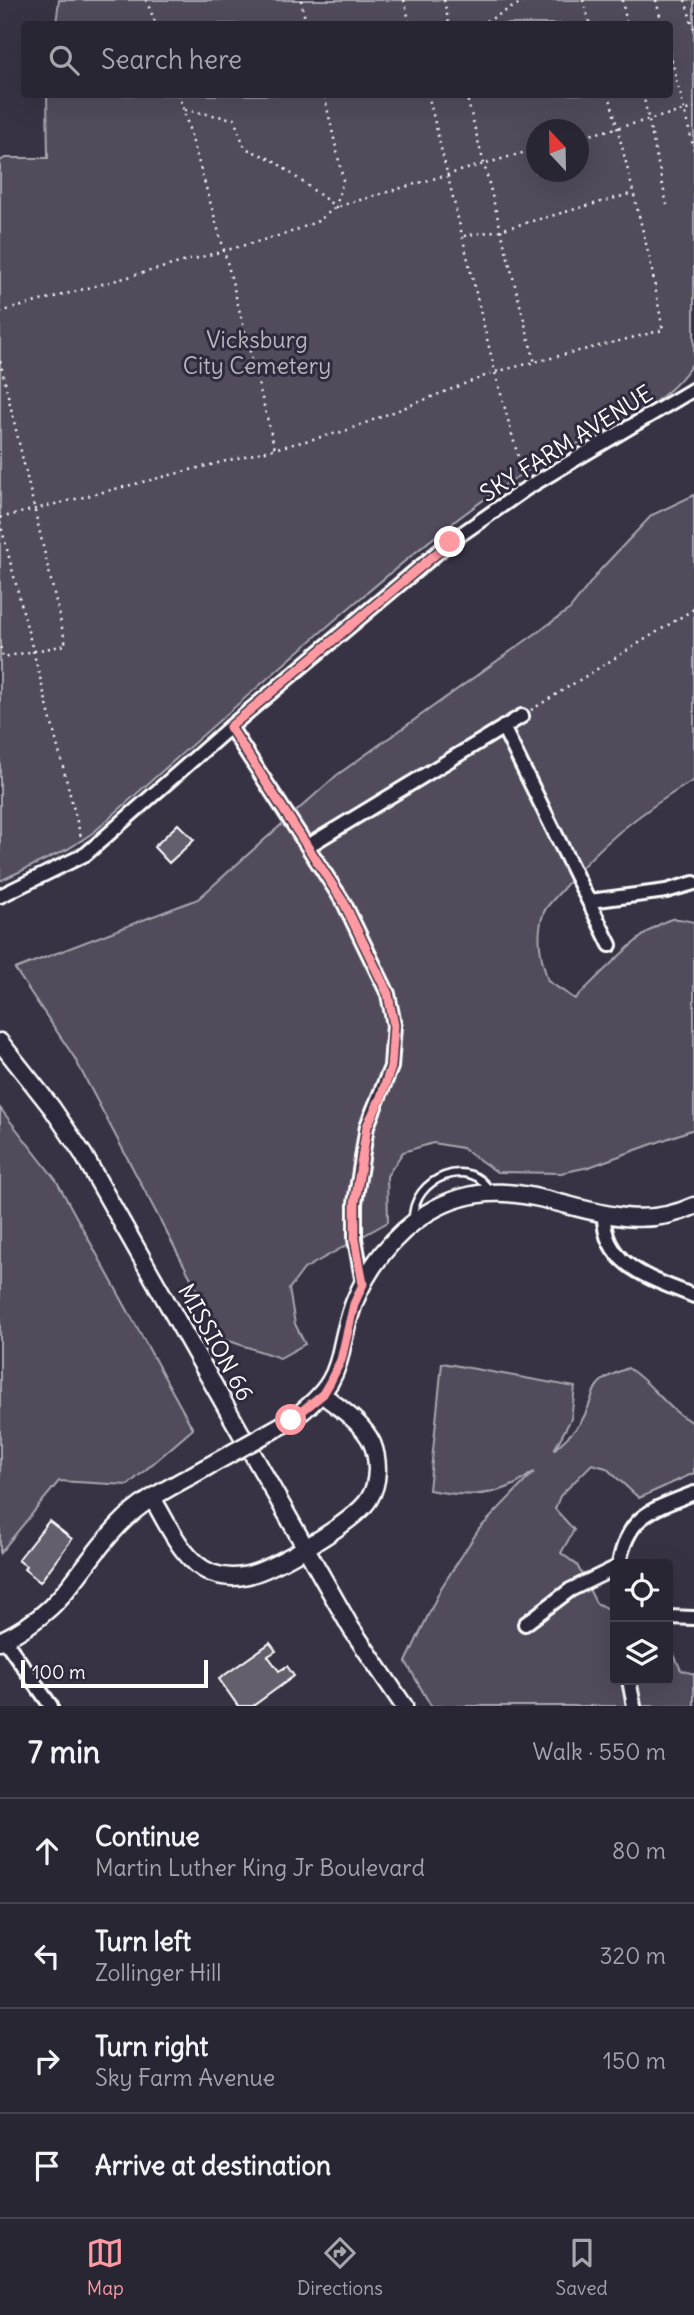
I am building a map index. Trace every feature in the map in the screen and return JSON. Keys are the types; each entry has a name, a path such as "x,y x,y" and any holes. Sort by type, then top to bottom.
{"street":[{"name":"SKY FARM AVENUE","path":"0,896 86,855 230,727 450,542 527,488 694,389"},
{"path":"308,846 522,716"},
{"path":"230,727 344,903 388,994 394,1025 391,1067 367,1126 355,1203 355,1239 363,1284"},
{"path":"503,727 610,945"},
{"path":"590,901 666,891 694,883"},
{"name":"MISSION 66","path":"0,1042 52,1108 83,1154 351,1628 404,1706"},
{"path":"51,1706 2,1640 56,1604 118,1525 152,1498 291,1420 323,1394 341,1360 354,1304 363,1284 387,1248 414,1223 448,1203 489,1191 524,1193 604,1215 644,1220 681,1212 694,1206"},
{"path":"604,1215 604,1235 616,1253 637,1272 694,1295"},
{"path":"152,1498 189,1557 213,1573 229,1577 248,1575 305,1548 360,1511 373,1492 376,1480 376,1455 366,1433 323,1394"},
{"path":"619,1559 624,1541 636,1521 656,1507 694,1493"},
{"path":"525,1623 570,1590 610,1570"},
{"path":"673,1617 694,1618"},
{"path":"630,1685 634,1706"}],"lane":[{"path":"414,1223 413,1209 420,1191 433,1179 453,1173 475,1178 486,1184 489,1191"}],"path":[{"path":"146,0 155,21"},
{"path":"301,0 305,21"},
{"path":"404,0 409,21"},
{"path":"444,0 448,21"},
{"path":"485,21 526,0"},
{"path":"583,0 589,21"},
{"path":"622,0 626,21"},
{"path":"656,0 661,21"},
{"path":"685,0 694,30"},
{"path":"673,65 694,150"},
{"path":"180,98 225,250 275,449"},
{"path":"325,98 343,179 336,207"},
{"path":"429,98 495,372 527,488"},
{"path":"467,98 535,363"},
{"path":"86,855 0,520 345,431 495,372 663,330 650,260 610,98"},
{"path":"644,98 667,205"},
{"path":"589,135 694,108"},
{"path":"183,110 234,119 245,148 273,160 336,207"},
{"path":"0,312 289,233 318,221 336,207 526,152"},
{"path":"464,236 500,230 632,193"},
{"path":"0,361 66,645 3,657 0,646"},
{"path":"522,716 694,609"}],"green space":[{"name":"Vicksburg City Cemetery","path":"59,0 694,0 694,361 680,380 663,396 623,422 538,464 485,499 434,537 306,645 94,832 68,849 0,881 0,161 5,158 48,158 47,98 673,98 673,21 56,21"},
{"path":"694,495 694,780 639,816 590,858 545,909 539,938 548,981 575,999 648,932 672,919 694,922 694,1129 589,1167 561,1173 497,1172 462,1148 433,1143 403,1152 387,1176 388,1222 304,1269 289,1289 295,1324 305,1344 280,1358 223,1339 74,1057 15,969 198,899 337,775 570,609 601,569 652,515"},
{"path":"0,1108 56,1180 193,1429 128,1485 59,1481 0,1553"},
{"path":"442,1363 575,1387 571,1419 554,1450 581,1422 595,1389 604,1379 628,1368 637,1374 684,1418 694,1423 694,1473 639,1498 606,1468 592,1464 560,1496 555,1509 574,1530 561,1553 577,1565 596,1603 610,1610 610,1685 673,1685 673,1653 681,1670 694,1674 694,1706 431,1706 406,1662 441,1588 479,1529 534,1472 505,1489 484,1494 451,1494 429,1490"}],"building":[{"path":"178,824 194,840 169,863 154,847"},
{"path":"49,1521 72,1539 40,1582 24,1569 26,1566 18,1560"},
{"path":"270,1643 276,1651 268,1656 279,1671 287,1666 294,1676 253,1706 238,1706 219,1679"}],"route":[{"path":"291,1420 323,1394 330,1382 341,1360 354,1304 363,1284 355,1239 355,1203 367,1126 391,1067 394,1025 388,994 344,903 230,727 450,542"}]}
